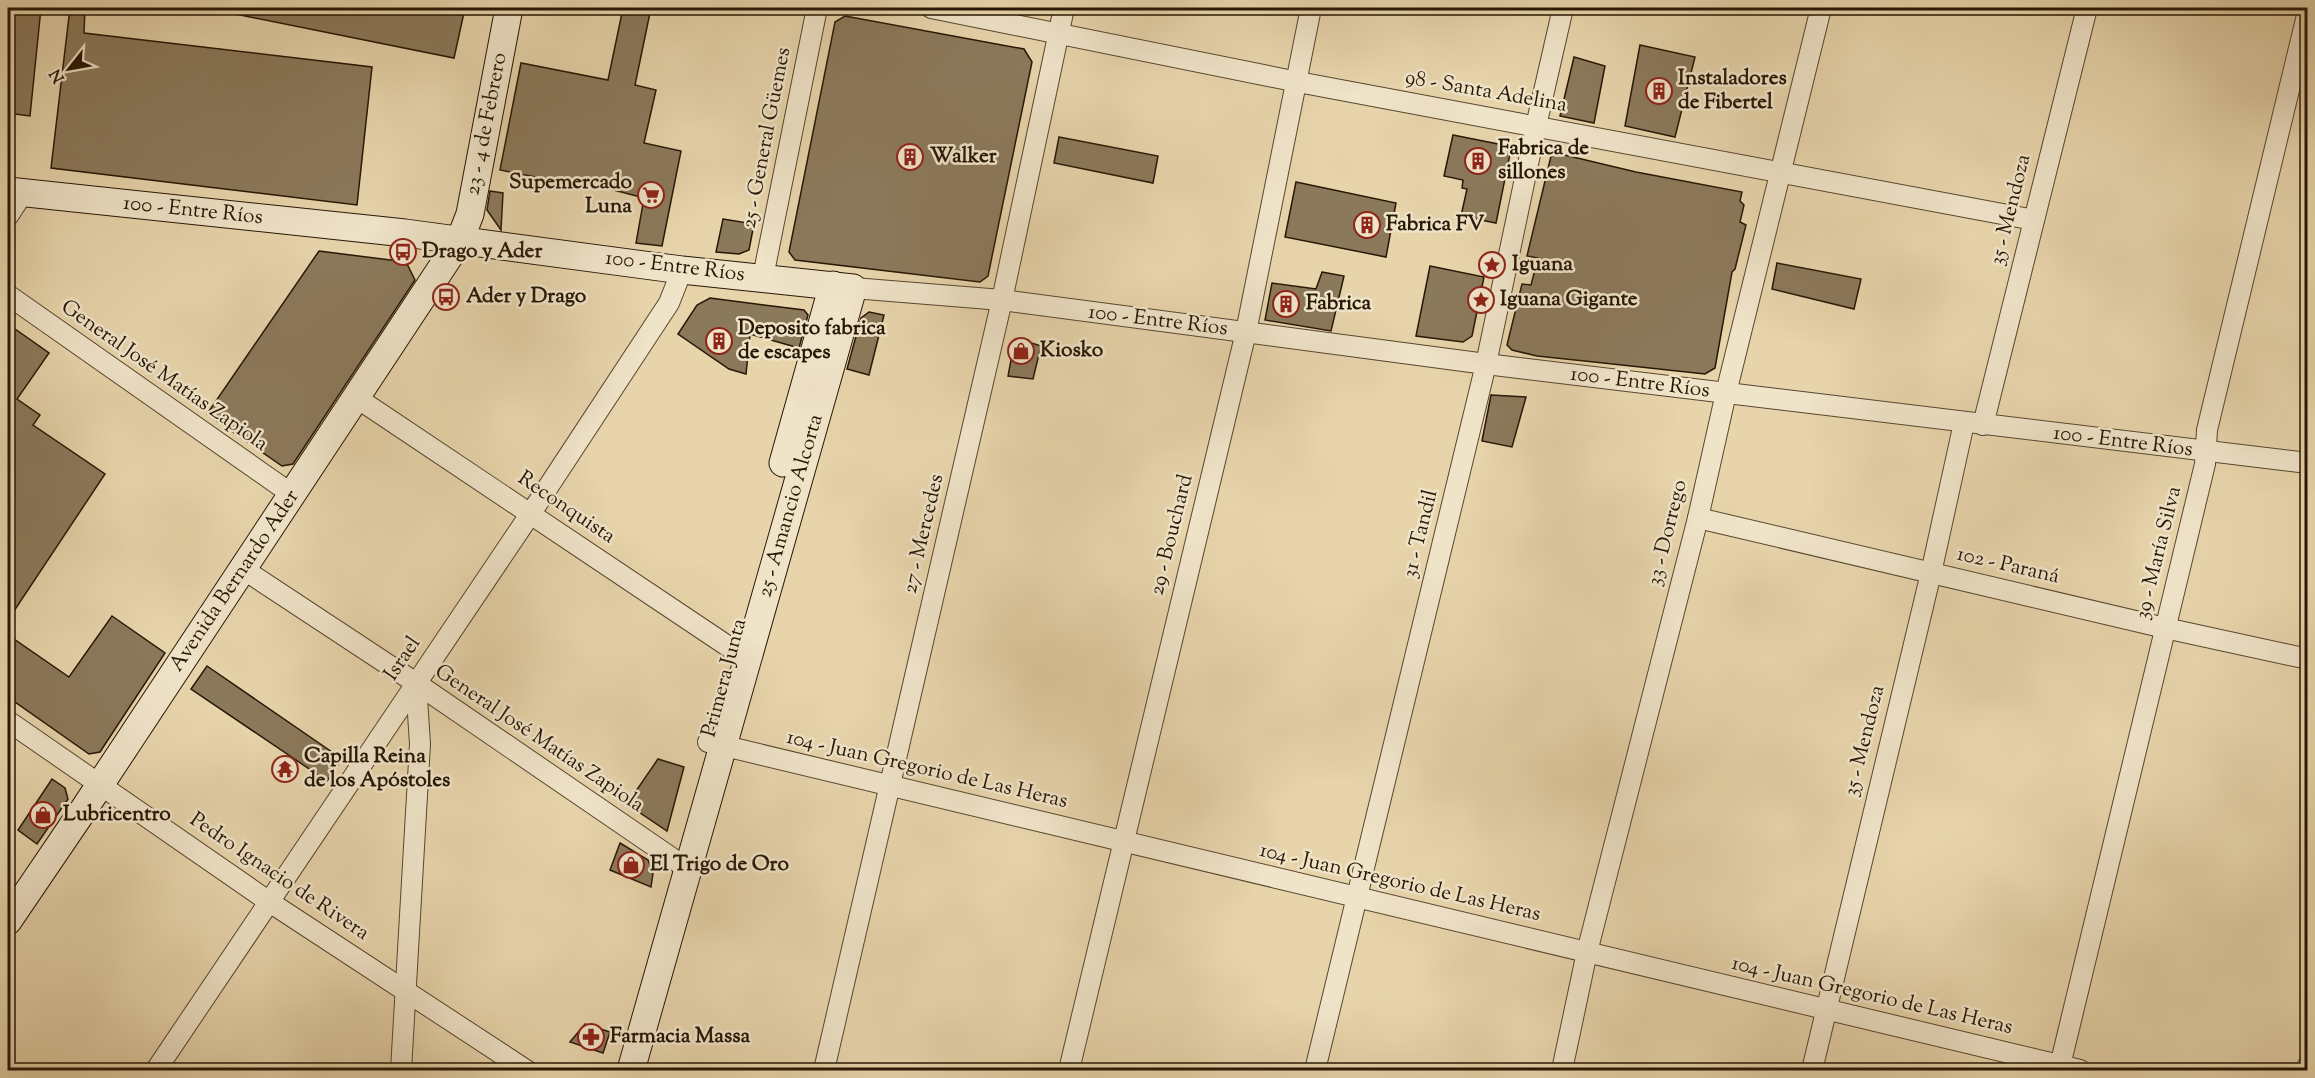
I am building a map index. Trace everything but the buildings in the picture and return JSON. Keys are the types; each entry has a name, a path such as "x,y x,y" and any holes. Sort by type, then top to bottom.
{"main road":[{"name":"23 - 4 de Febrero","path":"460,240 470,214 509,8"},
{"name":"100 - Entre Ríos","path":"15,192 460,240 682,270 843,287"},
{"name":"Avenida Bernardo Ader","path":"8,921 460,240"},
{"name":"Primera Junta","path":"616,1071 681,865 843,287"},
{"path":"631,1071 681,865"}],"street":[{"name":"25 - General Güemes","path":"763,277 818,8"},
{"name":"98 - Santa Adelina","path":"931,8 1298,82 2034,220"},
{"name":"27 - Mercedes","path":"824,1071 1002,300 1064,8"},
{"name":"29 - Bouchard","path":"1069,1071 1246,332 1298,82 1311,8"},
{"name":"31 - Tandil","path":"1315,1071 1486,364 1563,8"},
{"name":"33 - Dorrego","path":"1562,1071 1587,952 1698,518 1726,393 1821,8"},
{"name":"35 - Mendoza","path":"1812,1071 1931,573 2034,220 2087,8"},
{"name":"39 - María Silva","path":"2060,1068 2205,464 2208,430 2307,11"},
{"path":"8,216 15,192"},
{"name":"Israel","path":"156,1071 268,901 531,513 669,303 682,270"},
{"name":"100 - Entre Ríos","path":"843,287 1002,300 1486,364 2307,463"},
{"name":"General José Matías Zapiola","path":"8,295 292,495"},
{"name":"Reconquista","path":"357,398 740,652"},
{"name":"102 - Paraná","path":"1698,518 2165,628 2307,659"},
{"name":"General José Matías Zapiola","path":"243,569 416,683 681,865"},
{"path":"400,1071 420,744 416,683"},
{"name":"Pedro Ignacio de Rivera","path":"8,721 268,901 526,1071"},
{"name":"104 - Juan Gregorio de Las Heras","path":"715,744 2080,1071"},
{"path":"2306,1071 2307,1065"}],"place":[{"name":"Instaladores de Fibertel","path":"1659,91"},
{"name":"Walker","path":"910,157"},
{"name":"Fabrica de sillones","path":"1478,161"},
{"name":"Supemercado Luna","path":"651,195"},
{"name":"Fabrica FV","path":"1367,225"},
{"name":"Drago y Ader","path":"403,252"},
{"name":"Iguana","path":"1492,265"},
{"name":"Ader y Drago","path":"446,297"},
{"name":"Iguana Gigante","path":"1481,300"},
{"name":"Fabrica","path":"1286,304"},
{"name":"Deposito fabrica de escapes","path":"719,341"},
{"name":"Kiosko","path":"1021,351"},
{"name":"Capilla Reina de los Apóstoles","path":"285,769"},
{"name":"Lubricentro","path":"43,815"},
{"name":"El Trigo de Oro","path":"631,865"},
{"name":"Farmacia Massa","path":"591,1037"}]}
